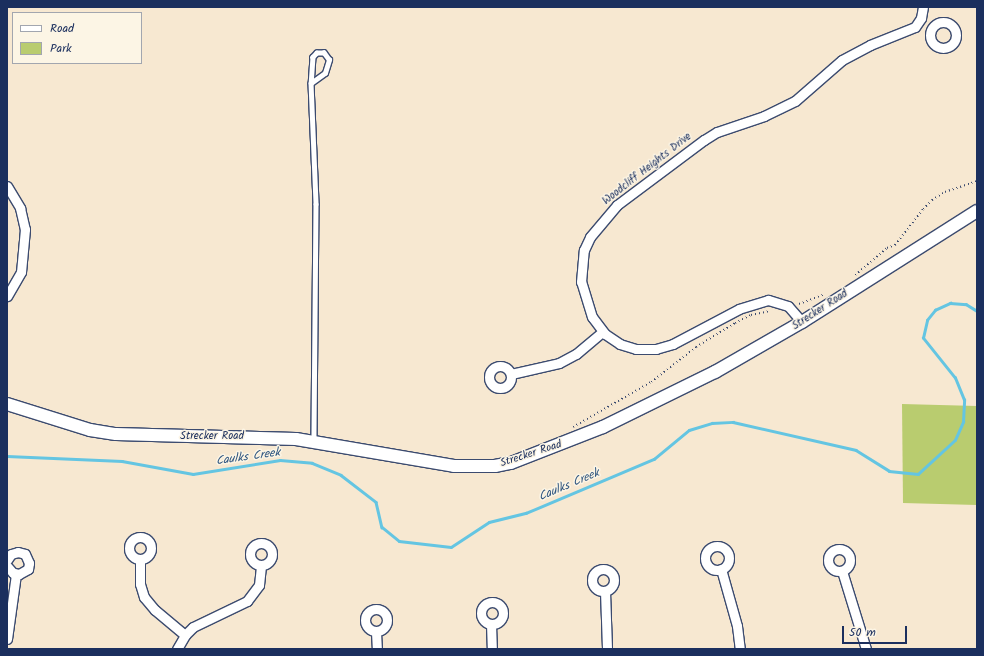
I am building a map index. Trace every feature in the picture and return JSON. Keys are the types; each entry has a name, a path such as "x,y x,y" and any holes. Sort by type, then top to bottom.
{"street":[{"path":"923,7 921,18 933,27"},
{"name":"Woodcliff Heights Drive","path":"788,306 768,300 753,303 673,344 656,349 636,349 620,344 602,332 585,301 581,266 590,237 602,220 617,205 704,140 717,132 764,116 795,101 842,60 870,45 915,28 921,18"},
{"path":"7,186 20,208 25,229 21,272 7,296"},
{"name":"Strecker Road","path":"7,404 90,430 116,434 152,437 228,435 314,441 472,468 511,462 563,444 648,407 802,322 977,210"},
{"path":"788,306 802,322"},
{"path":"511,374 559,363 576,354 602,332"},
{"path":"7,560 14,552 22,552 27,556 28,569 16,574"},
{"path":"140,560 140,584 144,597 155,610 185,634"},
{"path":"7,566 16,574"},
{"path":"177,649 185,634 199,623 247,601 259,586 261,566"},
{"path":"721,569 738,626 740,649"},
{"path":"842,571 866,649"},
{"path":"7,639 16,574"},
{"path":"605,591 607,649"},
{"path":"491,624 492,649"},
{"path":"376,632 377,649"}],"lane":[{"path":"311,83 325,73 328,60 324,54 316,53 313,57 311,83 316,204 314,441"}],"path":[{"path":"853,277 887,248 895,245 923,209 932,200 945,192 977,181"},
{"path":"788,306 824,295"},
{"path":"570,429 651,382 696,347 735,323 751,315 771,310"}],"green space":[{"path":"902,404 977,406 977,505 903,503"}],"waterway":[{"name":"Caulks Creek","path":"7,456 122,461 193,474 280,460 312,463 341,475 376,502 382,527 399,541 451,547 489,522 526,513 654,459 689,430 712,423 733,422 856,450 889,471 918,474 955,440 963,422 964,400 955,378 923,338 927,320 935,310 950,303 966,304 977,311"}]}
